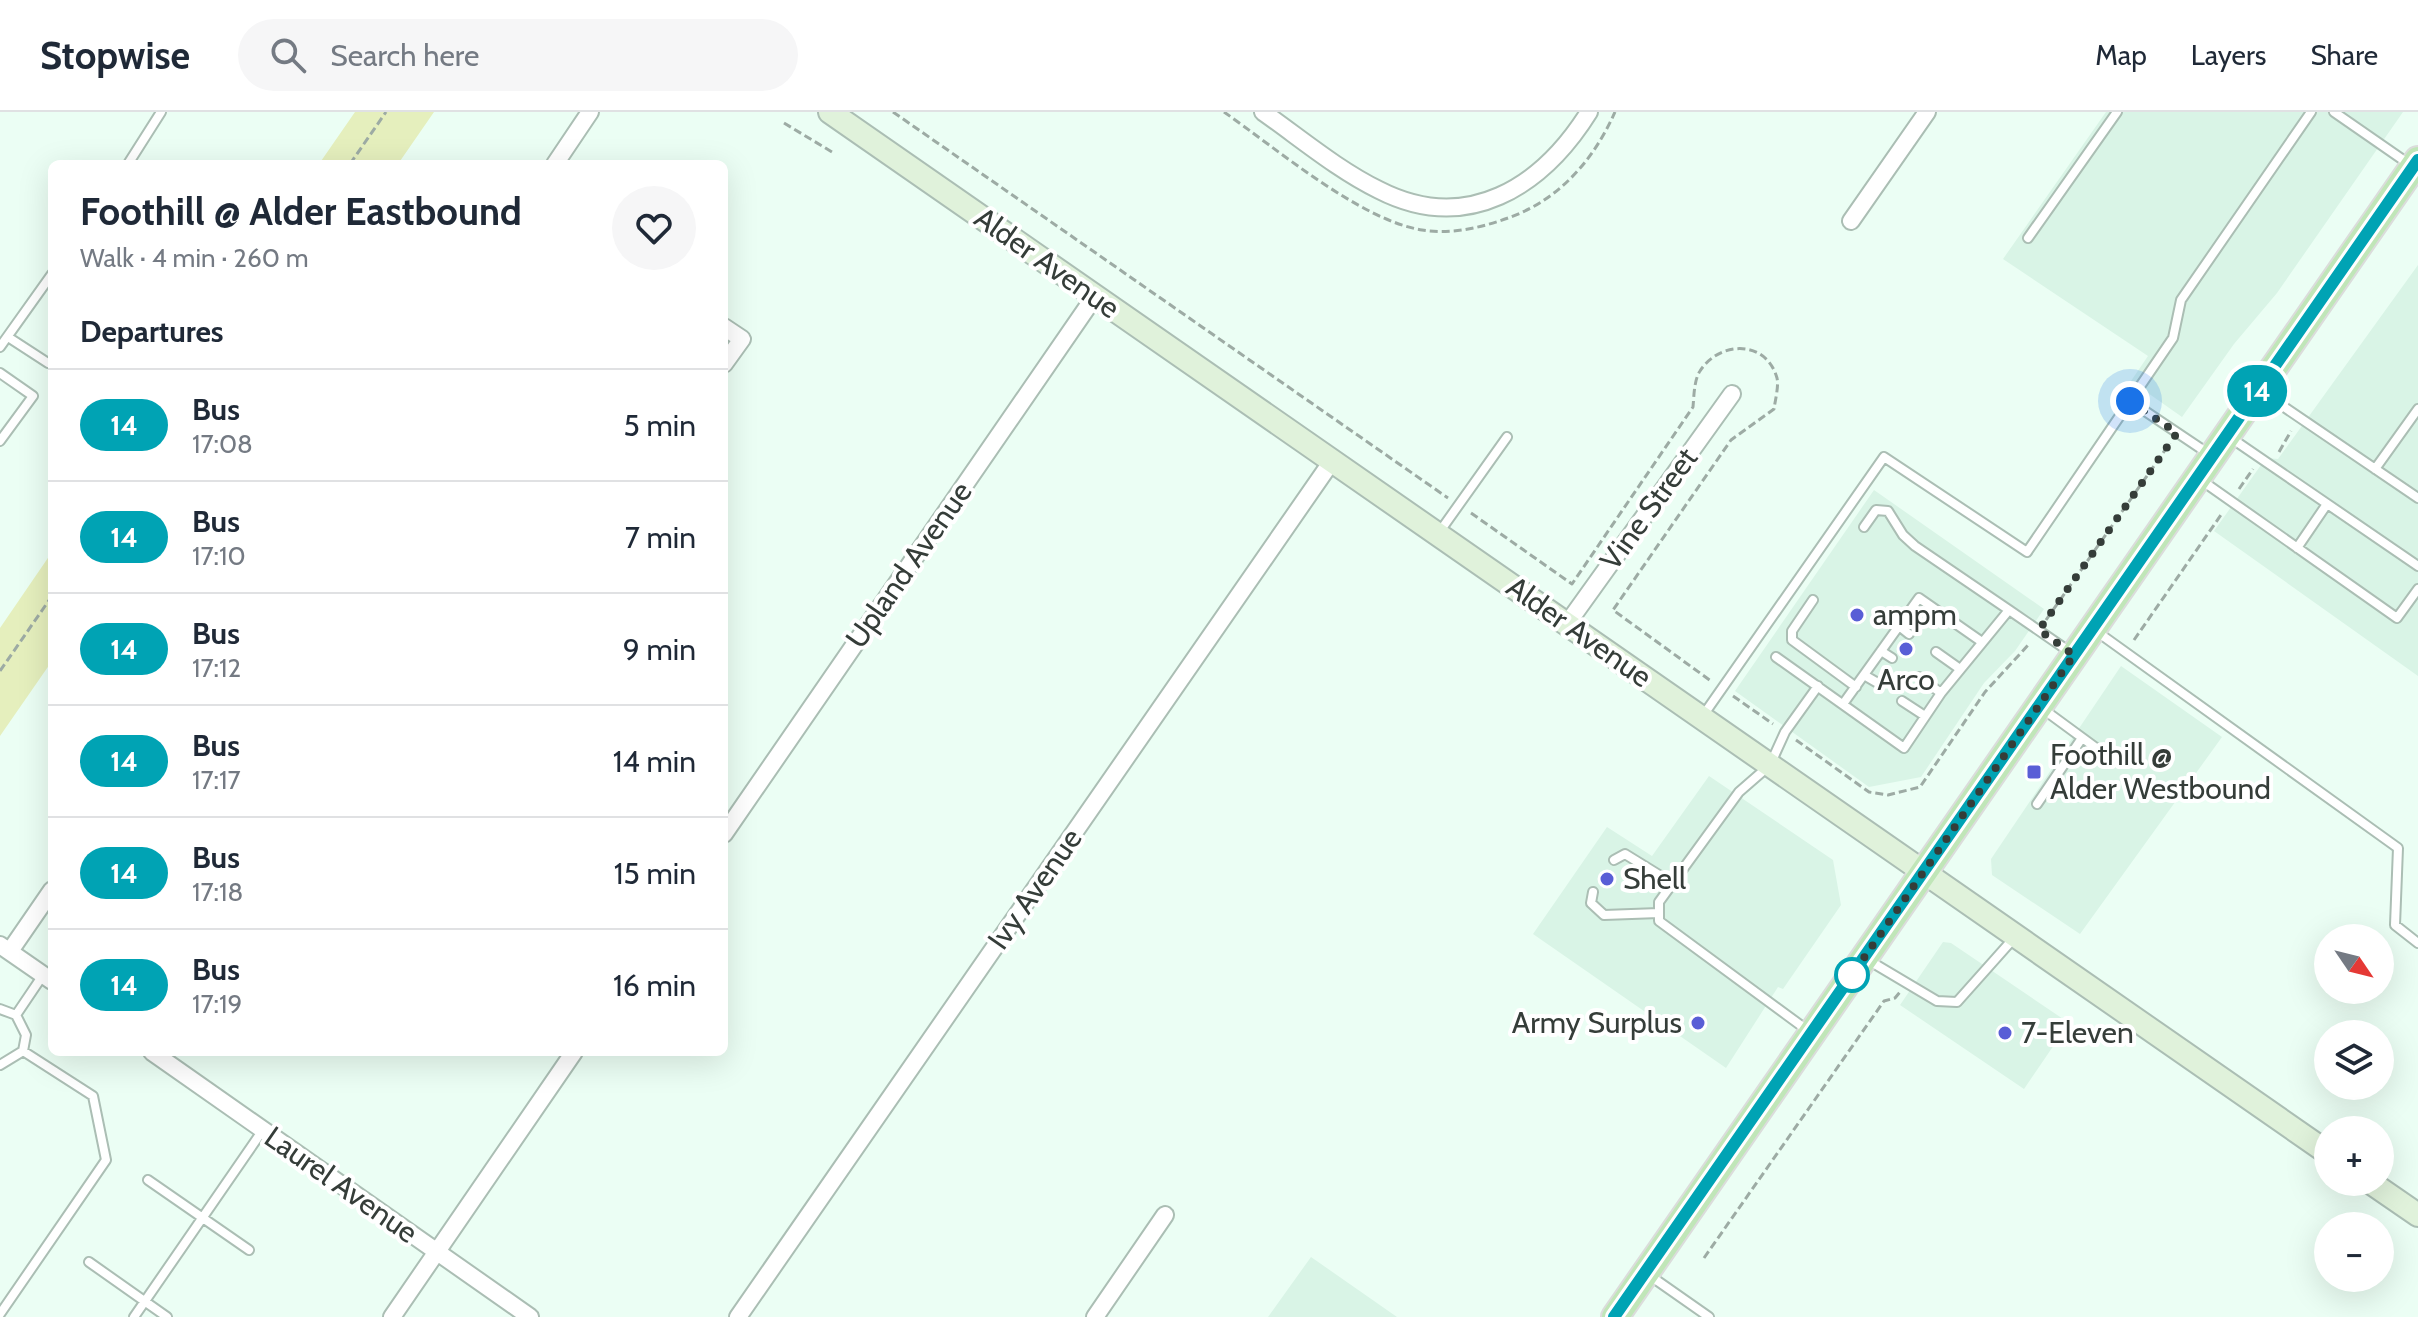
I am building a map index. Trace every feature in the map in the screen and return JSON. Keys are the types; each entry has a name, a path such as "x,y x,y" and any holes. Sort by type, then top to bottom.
{"main road":[{"name":"Alder Avenue","path":"830,112 2314,1143"},
{"path":"1615,1317 2416,164"},
{"path":"2390,1196 2418,1215"}],"street":[{"path":"558,160 590,112"},
{"path":"1263,112 1377,189 1427,205 1469,206 1512,191 1547,168 1570,142 1589,112"},
{"path":"1851,221 1927,112"},
{"name":"Upland Avenue","path":"728,828 1095,296"},
{"path":"728,330 742,339 728,358"},
{"name":"Vine Street","path":"1567,624 1732,394"},
{"name":"Ivy Avenue","path":"738,1317 1332,461"},
{"path":"47,978 5,948 48,895"},
{"name":"Laurel Avenue","path":"158,1056 530,1317"},
{"path":"392,1317 571,1056"},
{"path":"1095,1317 1165,1215"}],"lane":[{"path":"131,160 161,112"},
{"path":"2028,238 2117,112"},
{"path":"1702,718 1884,457 2027,552 2173,338 2181,300 2311,112"},
{"path":"2334,112 2416,164"},
{"path":"0,347 48,285"},
{"path":"8,337 48,363"},
{"path":"0,373 33,396 0,441"},
{"path":"2259,390 2418,498"},
{"path":"2130,401 2212,457 2260,458 2418,566"},
{"path":"2375,469 2418,409"},
{"path":"1438,534 1507,437"},
{"path":"2212,457 2230,501 2397,618 2418,589"},
{"path":"2297,548 2327,504"},
{"path":"1864,527 1876,510 1888,511 1903,535 1915,546 2074,655"},
{"path":"1843,704 1919,598 1982,642"},
{"path":"1813,600 1792,631 1792,640 1856,687"},
{"path":"1776,657 1904,748 1941,693 2009,610"},
{"path":"1899,626 1909,634"},
{"path":"2092,628 2398,848 2395,925 2418,943"},
{"path":"1881,651 1892,658"},
{"path":"1936,652 1960,669"},
{"path":"1864,675 1876,682"},
{"path":"1919,677 1941,693"},
{"path":"1811,1033 1781,1014 1759,992 1659,921 1659,902 1739,792 1770,765 1785,732 1818,686"},
{"path":"1902,701 1925,716"},
{"path":"2039,706 2107,756"},
{"path":"2037,804 2082,738"},
{"path":"1614,860 1625,854 1672,883"},
{"path":"1593,892 1591,903 1604,915 1659,913"},
{"path":"1864,957 1937,1001 1957,1002 2016,936"},
{"path":"16,1015 47,978"},
{"path":"0,1009 16,1015 26,1035 23,1051 0,1065"},
{"path":"0,1314 106,1160 93,1096 23,1051"},
{"path":"134,1317 263,1130"},
{"path":"148,1180 249,1250"},
{"path":"89,1262 167,1317"},
{"path":"1645,1273 1709,1317"}],"path":[{"path":"353,160 386,112"},
{"path":"893,112 1572,584 1693,407 1698,374 1714,353 1741,346 1763,356 1777,379 1774,409 1731,440 1613,610 1869,792 1888,795 1920,787 1985,692 2039,630 2177,433"},
{"path":"1529,210 1573,179 1602,141 1615,112"},
{"path":"784,123 832,152"},
{"path":"2126,652 2260,458 2263,454 2277,456 2291,431"},
{"path":"0,671 48,602"},
{"path":"1704,1258 1884,1001 1895,998 1908,984"}],"shaded area":[{"path":"2106,112 2403,112 2277,293 2234,344 2182,417 2131,381 2148,356 2003,259"},
{"path":"2418,265 2418,676 2214,531 2266,458 2278,459"},
{"path":"1874,490 2044,609 2015,651 1984,683 1921,777 1869,787 1735,691"},
{"path":"2121,666 2222,737 2080,934 1992,875 1991,859"},
{"path":"1709,776 1833,860 1841,905 1783,989 1778,987 1726,1068 1533,934 1607,827 1652,856"},
{"path":"1943,942 1951,943 2069,1023 2024,1089 1900,1005"},
{"path":"1311,1257 1397,1317 1268,1317"}],"green space":[{"path":"355,112 434,112 401,160 322,160"},
{"path":"48,558 48,667 0,736 0,628"}],"bus line":[{"name":"14","path":"1614,1317 2418,160"}],"place":[{"name":"ampm","path":"1857,615"},
{"name":"Arco","path":"1906,649"},
{"name":"Foothill @ Alder Westbound","path":"2034,772"},
{"name":"Shell","path":"1607,879"},
{"name":"Army Surplus","path":"1698,1023"},
{"name":"7-Eleven","path":"2005,1033"}],"route":[{"path":"1852,975 1850,978 2074,655 2039,630 2177,433 2130,401"}]}
